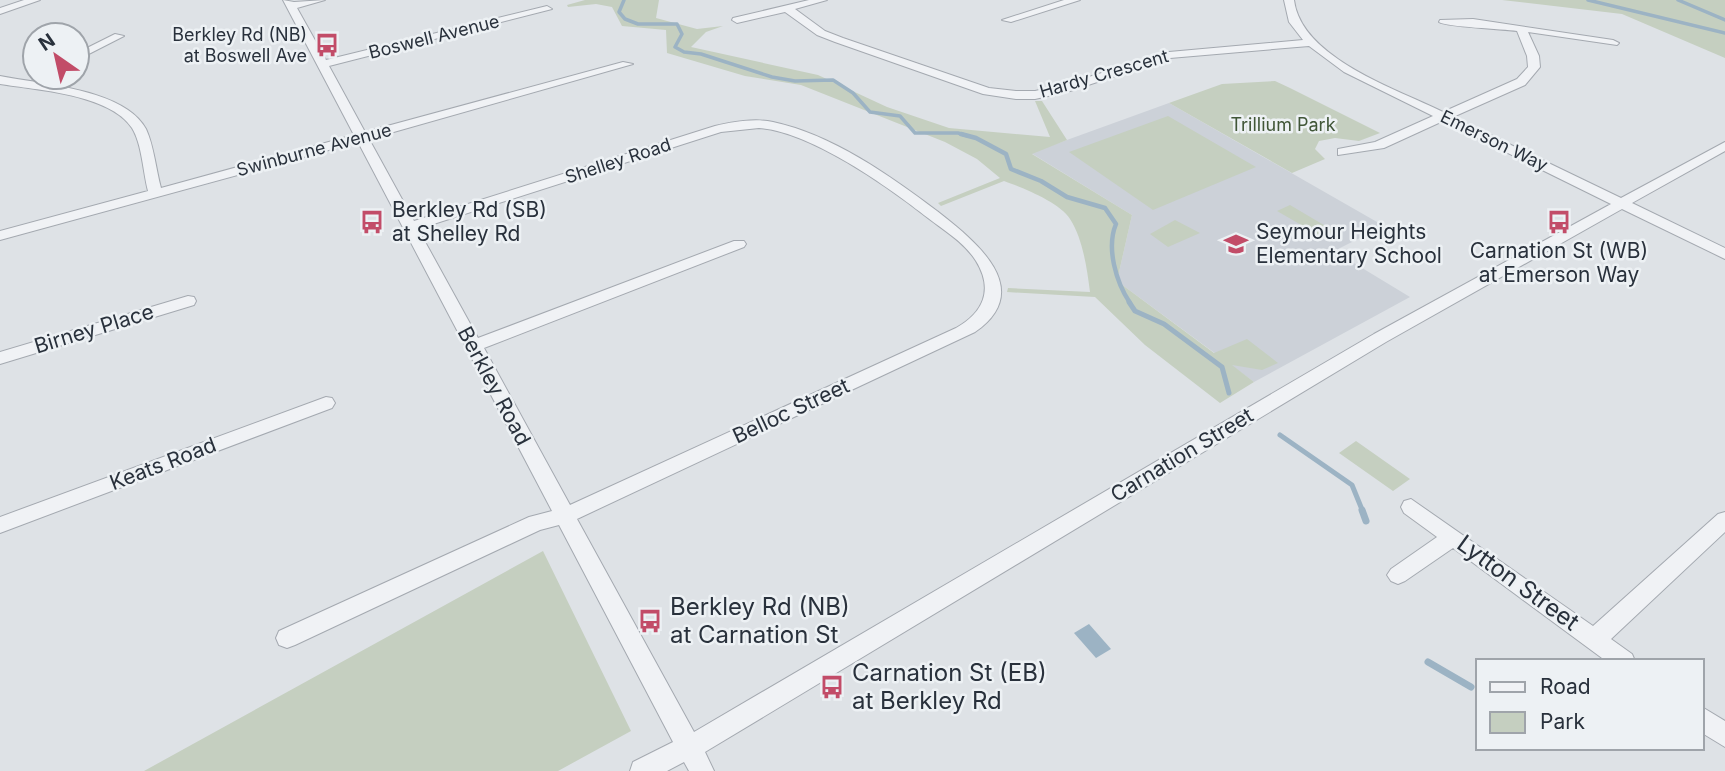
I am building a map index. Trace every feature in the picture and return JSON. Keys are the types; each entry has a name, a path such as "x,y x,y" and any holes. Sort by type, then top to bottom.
{"street":[{"path":"0,11 34,0"},
{"path":"289,3 320,0"},
{"path":"737,20 822,0"},
{"path":"1007,20 1075,0"},
{"name":"Emerson Way","path":"1289,0 1292,17 1311,43 1348,70 1725,254"},
{"name":"Berkley Road","path":"289,3 702,771"},
{"name":"Boswell Avenue","path":"322,64 547,9"},
{"name":"Hardy Crescent","path":"788,9 821,33 839,40 987,91 1016,95 1058,90 1193,50 1311,43"},
{"path":"1444,22 1459,21 1521,28 1613,43"},
{"path":"1343,152 1379,145 1528,76 1534,67 1533,56 1521,28"},
{"path":"91,50 119,36"},
{"name":"Swinburne Avenue","path":"0,236 627,64"},
{"path":"0,80 21,85"},
{"path":"51,91 103,102 132,118 140,130 155,193"},
{"name":"Shelley Road","path":"409,227 719,129 748,124"},
{"name":"Belloc Street","path":"287,638 536,523 564,516 962,332 987,314 992,302 991,274 984,260 958,235 894,184 862,163 783,129 748,124"},
{"name":"Carnation Street","path":"642,771 722,730 1358,351 1620,202 1725,146"},
{"path":"473,346 739,244"},
{"name":"Birney Place","path":"0,358 188,301"},
{"name":"Keats Road","path":"0,524 326,403"},
{"name":"Lytton Street","path":"1410,508 1621,659"},
{"path":"1595,639 1725,520"},
{"path":"1398,575 1453,537"},
{"path":"1704,719 1725,735"}],"shaded area":[{"name":"Seymour Heights Elementary School","path":"1169,103 1384,226 1334,251 1410,297 1254,382 1117,281 1132,215 1031,153"}],"green space":[{"path":"585,0 659,0 656,18 697,29 723,26 706,32 691,47 818,75 887,107 949,128 1050,137 1035,101 1042,101 1067,140 1032,154 1132,215 1117,281 1214,353 1247,339 1278,363 1262,370 1232,365 1254,382 1220,403 1145,345 1095,297 1007,292 1008,288 1090,292 1078,236 1070,219 1058,207 1040,196 1004,181 941,206 938,203 1000,178 977,159 945,142 801,85 745,76 667,53 666,30 622,26 612,7 596,4 567,5"},
{"path":"1502,0 1725,0 1725,58 1622,14"},
{"name":"Trillium Park","path":"1275,81 1380,133 1359,141 1335,138 1319,141 1315,149 1325,159 1292,173 1169,103 1222,84"},
{"path":"1168,116 1256,167 1153,210 1069,152"},
{"path":"1290,205 1334,231 1322,237 1277,211"},
{"path":"1175,220 1200,233 1168,247 1150,234"},
{"path":"1356,441 1410,479 1393,491 1339,453"},
{"path":"543,551 631,731 558,771 144,771"}],"water":[{"path":"1089,624 1111,649 1096,658 1074,633"}],"waterway":[{"path":"624,0 619,12 625,19 638,24 677,24 682,34 675,47 684,52 701,54 772,77 795,81 833,80 853,93 870,112 900,116 915,133 964,135"},
{"path":"1588,0 1725,33"},
{"path":"1678,0 1725,20"},
{"path":"964,135 1006,154 1011,169 1041,181 1067,197 1105,208 1116,224 1112,254 1120,285 1130,303"},
{"path":"964,135 968,136"},
{"path":"1129,302 1135,311 1164,324 1222,367 1229,393"},
{"path":"1280,435 1352,485 1363,512"},
{"path":"1362,510 1366,521"},
{"path":"1428,662 1471,687"}],"place":[{"name":"Berkley Rd (NB) at Boswell Ave","path":"327,45"},
{"name":"Berkley Rd (SB) at Shelley Rd","path":"372,222"},
{"name":"Carnation St (WB) at Emerson Way","path":"1559,222"},
{"name":"Seymour Heights Elementary School","path":"1236,244"},
{"name":"Berkley Rd (NB) at Carnation St","path":"650,621"},
{"name":"Carnation St (EB) at Berkley Rd","path":"832,687"}]}
